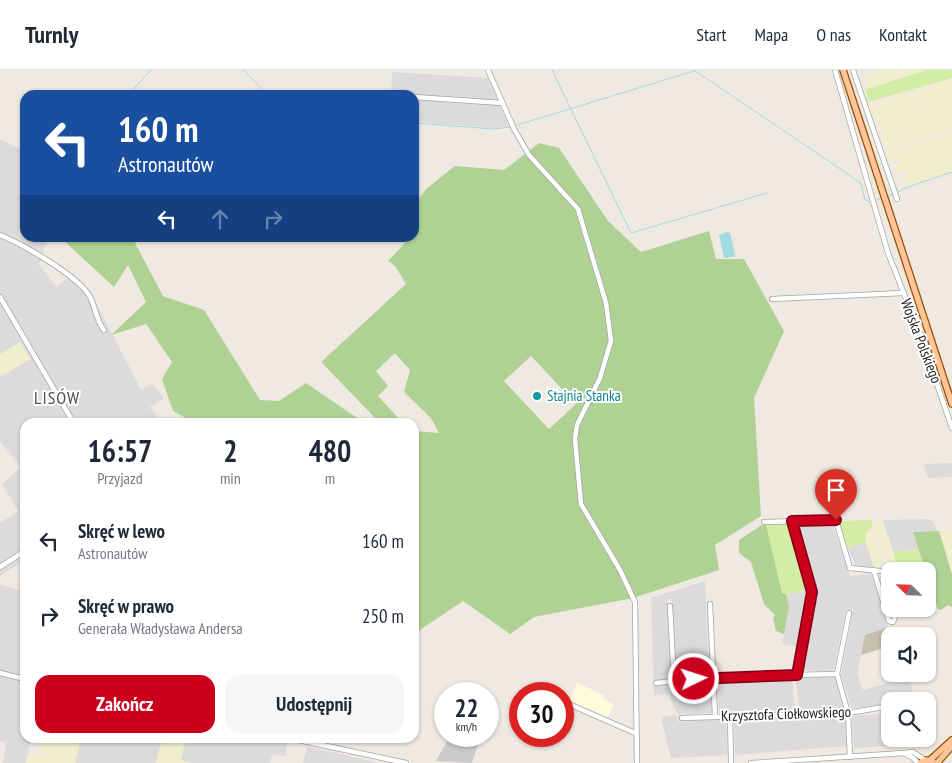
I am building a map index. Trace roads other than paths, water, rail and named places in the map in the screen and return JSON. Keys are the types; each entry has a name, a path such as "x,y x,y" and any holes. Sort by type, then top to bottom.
{"main road":[{"name":"Wojska Polskiego","path":"844,70 952,404"},
{"path":"927,762 952,740"},
{"path":"927,762 952,746"}],"street":[{"path":"488,70 511,123 529,155 578,209 606,303 611,341 600,378 577,424 575,438 581,504 620,570 635,602 635,733 637,763"},
{"path":"835,70 876,206 888,253 904,292"},
{"path":"853,70 897,199"},
{"path":"419,97 502,103"},
{"path":"0,235 25,247 79,283 92,301 96,318 104,330"},
{"path":"898,277 909,273"},
{"name":"Wojska Polskiego","path":"772,299 904,292 952,428"},
{"path":"0,297 71,418"},
{"path":"764,522 836,520 850,568 881,571"},
{"path":"792,521 812,592 797,675"},
{"path":"0,567 20,554"},
{"path":"874,571 881,595"},
{"path":"710,604 715,716"},
{"path":"670,606 674,680"},
{"path":"849,613 837,674 848,713 850,757"},
{"path":"0,673 20,678"},
{"path":"656,683 714,677 837,674"},
{"path":"574,706 635,733"},
{"name":"Krzysztofa Ciołkowskiego","path":"682,718 848,713 881,708"},
{"path":"730,716 730,763"},
{"path":"311,743 403,763"},
{"path":"752,763 797,762 913,752 927,762"}],"water":[{"path":"727,232 730,233 735,255 734,257 724,258 719,235"}],"waterway":[{"path":"133,90 151,70"},
{"path":"244,70 262,90"},
{"path":"552,70 631,233 767,193"},
{"path":"694,70 861,183 865,200 870,202 882,198"},
{"path":"514,126 694,71"},
{"path":"419,123 494,129 510,127"},
{"path":"897,193 905,188 952,172"},
{"path":"886,197 894,194"}],"place":[{"name":"Stajnia Stanka","path":"537,396"}],"district":[{"name":"LISÓW","path":"57,398"}]}
